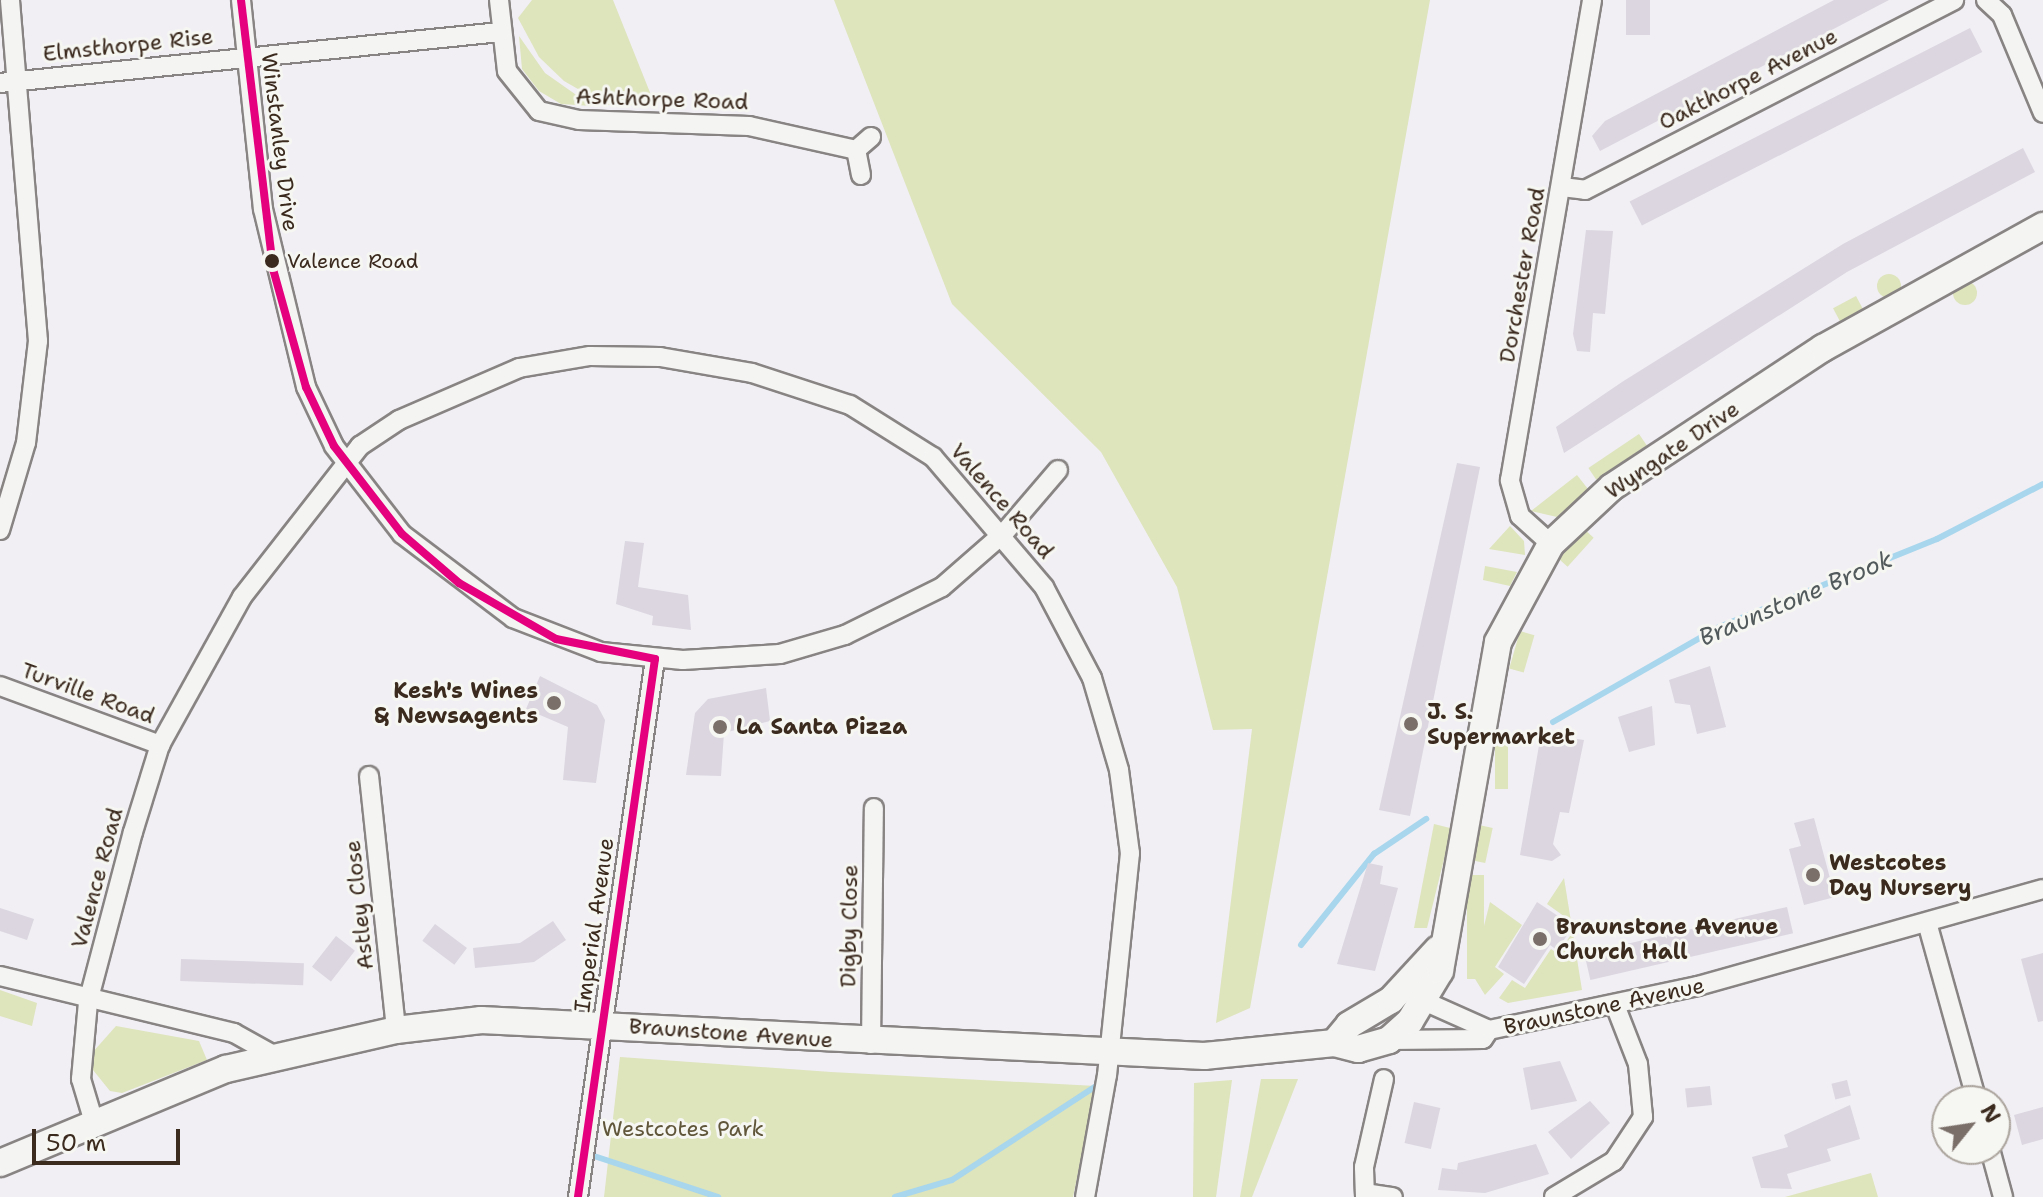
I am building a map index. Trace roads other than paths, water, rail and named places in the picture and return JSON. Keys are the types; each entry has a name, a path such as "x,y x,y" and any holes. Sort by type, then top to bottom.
{"street":[{"path":"0,530 26,443 38,341 8,82 10,0"},
{"name":"Winstanley Drive","path":"241,0 245,57 286,330 322,423 349,467 402,534 513,618 556,639 655,659 780,654 845,635 942,587 1004,533 1058,470"},
{"name":"Ashthorpe Road","path":"499,0 500,32 507,71 520,92 560,119 749,126 856,150"},
{"name":"Dorchester Road","path":"1551,544 1520,516 1510,480 1592,0"},
{"name":"Oakthorpe Avenue","path":"1562,187 1585,190 1954,0"},
{"path":"1986,0 2002,15 2043,113"},
{"name":"Elmsthorpe Rise","path":"8,82 500,32"},
{"path":"861,175 856,150 871,137"},
{"name":"Wyngate Drive","path":"1415,999 1440,971 1438,949 1498,642 1551,544 1612,487 1823,348 2043,226"},
{"name":"Valence Road","path":"93,1119 81,1079 88,1002 160,745 242,597 349,467 360,446 481,380 555,360 660,357 752,373 850,405 933,457 1004,533 1044,587 1092,678 1119,770 1130,853 1108,1053 1085,1197"},
{"name":"Imperial Avenue","path":"578,1197 655,659"},
{"name":"Turville Road","path":"0,686 160,745"},
{"name":"Astley Close","path":"369,776 396,1030"},
{"name":"Digby Close","path":"871,1044 874,808"},
{"name":"Braunstone Avenue","path":"1415,999 1489,1030 1615,1005 1928,926 2043,889"},
{"path":"1928,926 1973,1085"},
{"path":"0,976 88,1002 234,1033 277,1057"},
{"path":"1389,1040 1415,999"},
{"path":"1415,999 1447,1042"},
{"path":"1334,1043 1415,999"},
{"path":"1554,1197 1614,1161 1643,1117 1638,1064 1615,1005"},
{"name":"Braunstone Avenue","path":"0,1163 168,1087 277,1057 396,1030 511,1019 871,1044 1204,1056 1334,1043 1358,1049 1389,1040 1447,1042 1483,1039 1489,1030"},
{"path":"1384,1079 1364,1167 1368,1195 1393,1197"},
{"path":"1994,1165 2003,1197"}],"waterway":[{"name":"Braunstone Brook","path":"1553,722 1719,627 1937,539 2043,484"},
{"name":"Braunstone Brook","path":"1301,945 1374,854 1426,819"},
{"name":"Braunstone Brook","path":"895,1197 952,1180 1096,1086"},
{"name":"Braunstone Brook","path":"591,1155 718,1197"}],"place":[{"name":"Valence Road","path":"272,261"},
{"name":"Kesh's Wines & Newsagents","path":"554,703"},
{"name":"J. S. Supermarket","path":"1411,724"},
{"name":"La Santa Pizza","path":"720,727"},
{"name":"Westcotes Day Nursery","path":"1813,875"},
{"name":"Braunstone Avenue Church Hall","path":"1540,939"}],"park label":[{"name":"Westcotes Park","path":"683,1129"}]}
